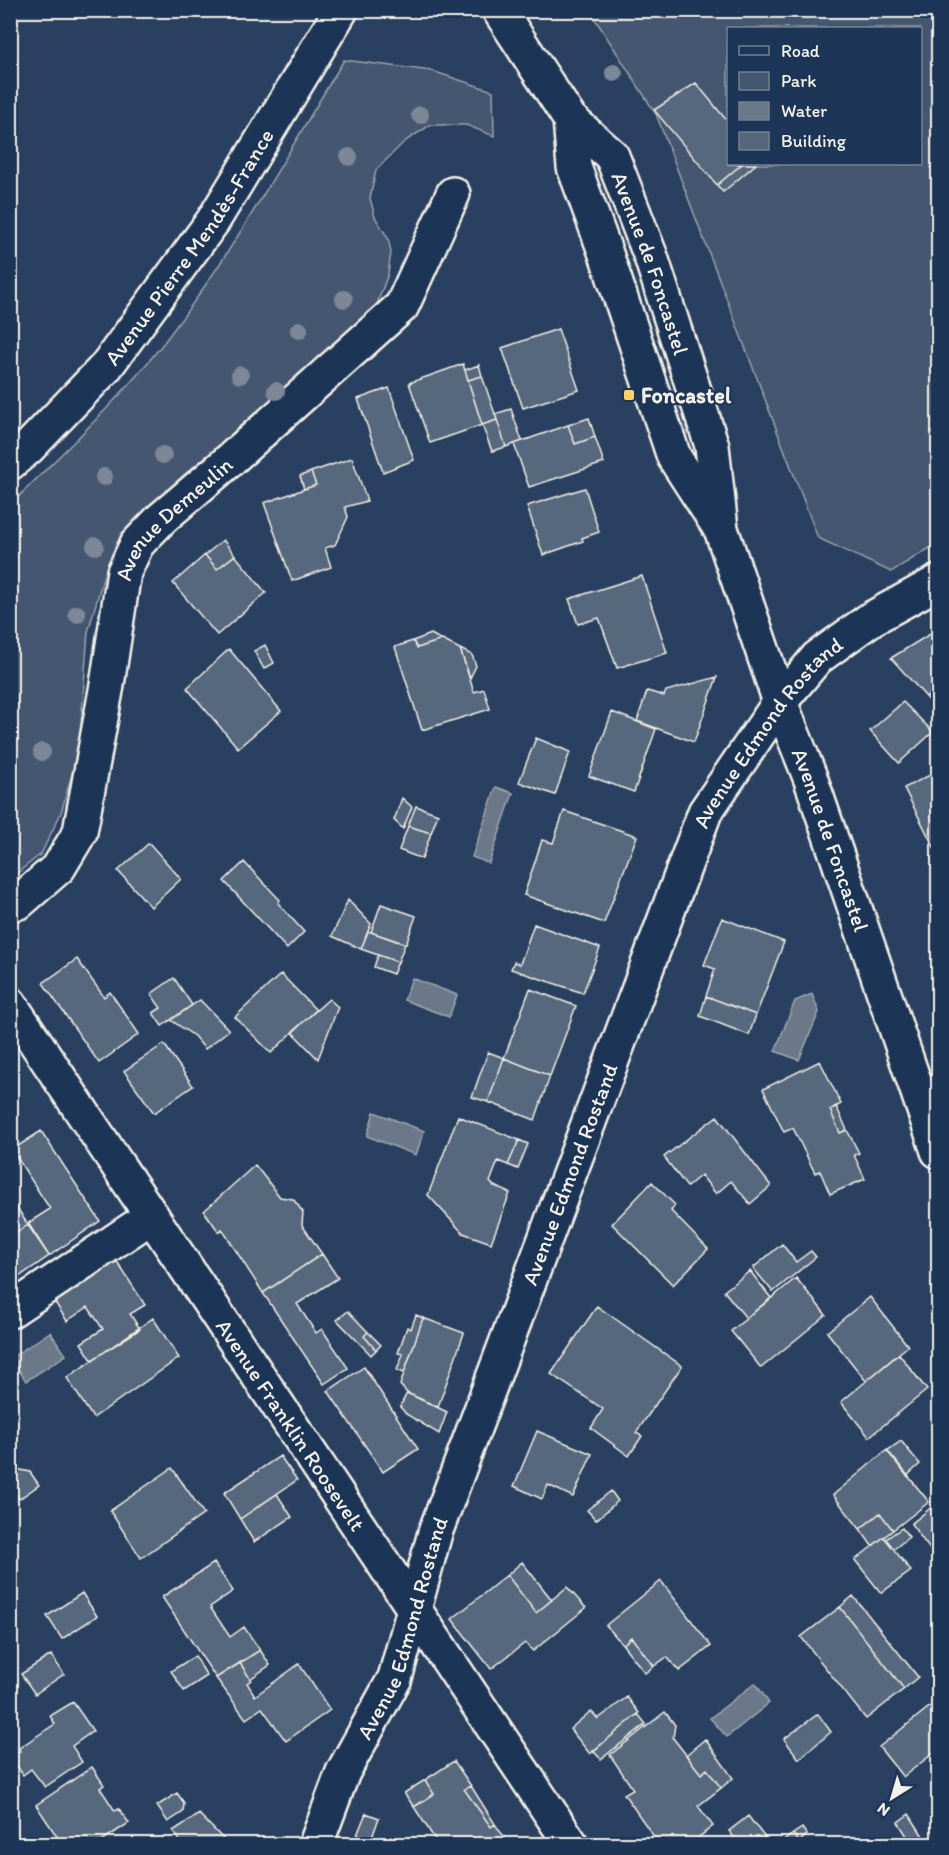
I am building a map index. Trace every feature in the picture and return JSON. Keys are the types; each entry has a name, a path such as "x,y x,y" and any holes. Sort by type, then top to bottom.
{"street":[{"name":"Avenue Pierre Mendès-France","path":"10,463 28,448 105,368 213,221 341,10"},
{"name":"Avenue de Foncastel","path":"499,10 570,118 574,166 674,457 721,529 780,702 810,777 939,1151"},
{"name":"Avenue Demeulin","path":"10,904 19,902 58,867 80,832 107,686 124,572 137,544 162,518 402,306 453,194"},
{"name":"Avenue Edmond Rostand","path":"316,1845 343,1772 395,1677 435,1533 705,812 780,702 817,658 871,619 939,582"},
{"name":"Avenue Franklin Roosevelt","path":"10,1004 571,1845"},
{"path":"10,1311 152,1216"}],"green space":[{"path":"590,11 938,11 938,543 891,572 818,538 656,114"},
{"path":"344,60 432,71 493,91 494,136 466,125 430,125 404,142 376,170 370,198 375,217 388,238 391,252 388,274 371,320 281,399 233,434 185,474 135,520 104,575 88,632 79,749 61,813 41,854 11,878 11,504 110,405 147,363 190,308 236,238"}],"water":[{"path":"496,787 513,793 489,863 472,857"},
{"path":"412,978 457,995 449,1017 404,1000"},
{"path":"812,994 819,1012 799,1060 775,1051 795,1001"},
{"path":"374,1112 424,1131 416,1155 367,1136"},
{"path":"50,1332 66,1355 26,1381 11,1358"},
{"path":"755,1683 769,1703 727,1737 710,1718"}],"building":[{"path":"696,83 727,121 727,165 741,165 717,185 654,110"},
{"path":"741,165 755,165 723,192 717,185"},
{"path":"558,329 579,390 523,408 502,348"},
{"path":"463,364 482,425 430,443 409,383"},
{"path":"479,365 482,376 468,380 465,370"},
{"path":"482,376 497,420 482,425 468,380"},
{"path":"389,388 414,460 383,472 358,399"},
{"path":"511,409 522,441 506,447 495,414"},
{"path":"589,418 595,437 575,444 568,425"},
{"path":"497,420 506,447 492,451 482,425"},
{"path":"568,425 575,444 595,437 604,463 529,487 514,444"},
{"path":"352,458 367,501 345,507 348,517 335,545 325,548 331,567 292,581 264,503 316,485 311,472"},
{"path":"311,472 316,485 304,489 300,476"},
{"path":"585,488 599,532 582,538 583,541 543,555 527,506"},
{"path":"223,540 235,555 217,569 205,555"},
{"path":"205,555 217,569 235,555 266,593 217,635 173,583"},
{"path":"642,576 667,653 617,668 599,618 578,624 569,599"},
{"path":"938,629 938,689 926,697 891,658"},
{"path":"431,634 442,640 417,648 413,641"},
{"path":"442,640 460,649 474,692 484,689 490,709 422,730 395,647 413,641 417,648"},
{"path":"265,645 274,663 264,669 254,651"},
{"path":"229,649 281,711 238,748 187,688"},
{"path":"460,649 472,655 476,666 470,678"},
{"path":"717,677 694,742 637,721 647,691 664,696 666,691"},
{"path":"938,689 938,711 926,697"},
{"path":"903,702 933,732 899,763 870,731"},
{"path":"612,712 656,729 634,792 589,776"},
{"path":"536,738 570,752 555,795 519,782"},
{"path":"938,771 938,855 904,788"},
{"path":"402,798 412,807 403,829 394,820"},
{"path":"416,806 438,814 431,833 408,826"},
{"path":"564,811 637,836 604,923 524,895 542,840 553,843"},
{"path":"408,826 431,833 422,859 399,850"},
{"path":"149,843 181,879 151,907 118,871"},
{"path":"244,862 280,900 278,903 304,932 287,949 224,881"},
{"path":"348,900 371,924 361,949 332,936"},
{"path":"381,904 416,916 406,944 371,932"},
{"path":"722,918 784,942 756,1015 706,996 715,969 704,965"},
{"path":"534,924 600,948 583,993 511,969 514,962 520,964"},
{"path":"368,931 405,944 398,962 361,949"},
{"path":"378,955 398,962 393,974 374,967"},
{"path":"77,959 104,997 110,992 139,1034 99,1063 43,983"},
{"path":"281,974 316,1010 271,1053 235,1017"},
{"path":"174,978 192,1005 162,1026 153,1013 161,1008 151,994"},
{"path":"530,989 576,1006 550,1076 504,1058"},
{"path":"706,996 756,1015 749,1035 700,1016"},
{"path":"329,999 338,1007 318,1059 292,1032"},
{"path":"200,1000 229,1030 205,1049 194,1036 171,1020"},
{"path":"164,1044 193,1086 154,1113 124,1071"},
{"path":"488,1052 504,1058 488,1102 472,1097"},
{"path":"504,1058 550,1076 535,1120 488,1102"},
{"path":"820,1061 841,1104 830,1110 840,1133 847,1130 859,1153 854,1155 865,1179 830,1194 820,1171 815,1173 793,1128 784,1132 763,1089"},
{"path":"836,1106 847,1130 840,1133 830,1110"},
{"path":"458,1116 519,1140 508,1165 498,1161 490,1182 510,1193 491,1243 463,1233 428,1195"},
{"path":"717,1116 771,1186 750,1204 731,1181 716,1194 701,1175 687,1187 664,1157"},
{"path":"41,1131 100,1221 49,1256 28,1223 50,1209 12,1150"},
{"path":"519,1140 528,1144 518,1169 508,1165"},
{"path":"255,1165 280,1197 293,1199 303,1212 302,1225 322,1254 263,1293 222,1229 219,1232 204,1211"},
{"path":"652,1182 675,1205 671,1211 708,1249 673,1285 612,1224"},
{"path":"14,1203 28,1225 11,1236 10,1205"},
{"path":"28,1225 49,1256 10,1283 10,1236"},
{"path":"782,1244 796,1262 811,1251 816,1257 773,1292 753,1268"},
{"path":"322,1254 338,1278 297,1304 316,1333 322,1329 348,1368 324,1384 263,1293"},
{"path":"116,1260 145,1305 130,1314 140,1329 92,1360 81,1343 103,1329 88,1307 67,1321 54,1301"},
{"path":"750,1271 771,1298 746,1318 724,1291"},
{"path":"796,1278 826,1315 761,1368 731,1331"},
{"path":"870,1297 908,1346 866,1381 827,1332"},
{"path":"597,1306 682,1366 636,1433 642,1436 629,1456 591,1428 603,1409 551,1374"},
{"path":"348,1311 368,1332 364,1336 376,1350 371,1355 337,1320"},
{"path":"416,1315 423,1318 404,1373 397,1370 403,1354 398,1353 407,1327 411,1329"},
{"path":"153,1318 179,1358 93,1418 67,1378"},
{"path":"423,1318 464,1333 438,1407 407,1393 400,1385"},
{"path":"368,1332 381,1345 376,1350 364,1336"},
{"path":"899,1354 927,1390 869,1437 841,1402"},
{"path":"364,1367 418,1449 383,1472 328,1391"},
{"path":"407,1393 447,1412 439,1434 406,1414 400,1407"},
{"path":"537,1431 592,1454 573,1497 548,1485 542,1499 514,1486"},
{"path":"901,1441 920,1464 907,1476 887,1451"},
{"path":"887,1450 929,1502 893,1530 880,1513 860,1529 833,1495"},
{"path":"280,1456 297,1480 240,1519 224,1493"},
{"path":"10,1460 16,1469 30,1472 39,1485 19,1499 10,1486"},
{"path":"172,1468 204,1514 141,1558 110,1511"},
{"path":"611,1491 618,1501 596,1520 587,1510"},
{"path":"277,1494 292,1517 254,1542 240,1519"},
{"path":"938,1502 938,1560 911,1524"},
{"path":"880,1513 893,1530 872,1546 860,1529"},
{"path":"902,1528 909,1537 894,1549 886,1539"},
{"path":"884,1537 911,1571 881,1593 855,1560"},
{"path":"522,1562 552,1600 536,1613 507,1575"},
{"path":"214,1563 233,1591 210,1607 230,1637 244,1627 260,1650 216,1678 162,1597"},
{"path":"507,1575 536,1613 567,1587 586,1608 533,1651 525,1643 491,1669 452,1619"},
{"path":"661,1581 711,1646 679,1671 667,1657 654,1666 631,1637 623,1645 606,1625"},
{"path":"82,1593 97,1616 62,1639 47,1616"},
{"path":"853,1596 918,1677 904,1689 840,1607"},
{"path":"840,1607 904,1689 866,1719 801,1637"},
{"path":"631,1637 654,1666 645,1673 623,1645"},
{"path":"260,1650 270,1665 250,1679 240,1663"},
{"path":"51,1655 64,1674 35,1694 21,1674"},
{"path":"195,1656 207,1676 184,1691 171,1671"},
{"path":"240,1663 251,1680 247,1683 255,1696 299,1664 330,1710 286,1741 262,1708 246,1719 216,1678"},
{"path":"627,1697 639,1713 590,1754 570,1729 591,1711 598,1719"},
{"path":"938,1700 938,1754 936,1751 903,1777 879,1747"},
{"path":"73,1702 93,1731 72,1746 82,1762 45,1787 31,1769 23,1775 10,1756 55,1724 50,1716"},
{"path":"665,1712 675,1725 673,1738 701,1774 707,1769 721,1788 698,1806 713,1826 690,1844 659,1844 624,1794 633,1789 610,1755"},
{"path":"638,1714 646,1724 601,1759 593,1751"},
{"path":"818,1714 831,1732 799,1759 784,1739"},
{"path":"705,1739 733,1778 721,1788 707,1769 701,1774 686,1755"},
{"path":"454,1761 471,1786 464,1789 491,1827 495,1824 509,1844 438,1844 414,1807 434,1794 425,1780"},
{"path":"92,1767 104,1785 100,1788 115,1811 119,1809 129,1823 97,1844 62,1844 36,1805"},
{"path":"425,1780 434,1794 414,1807 404,1793"},
{"path":"471,1786 495,1824 491,1827 464,1789"},
{"path":"177,1793 184,1803 183,1812 168,1822 157,1806"},
{"path":"366,1813 379,1818 371,1840 357,1835"},
{"path":"199,1814 228,1844 182,1844 173,1831"},
{"path":"909,1814 928,1844 912,1844 898,1822"},
{"path":"748,1816 770,1844 739,1844 729,1831"},
{"path":"802,1828 807,1835 799,1842 793,1834"},
{"path":"793,1834 799,1842 779,1844"}],"place":[{"name":"Foncastel","path":"629,395"}]}
